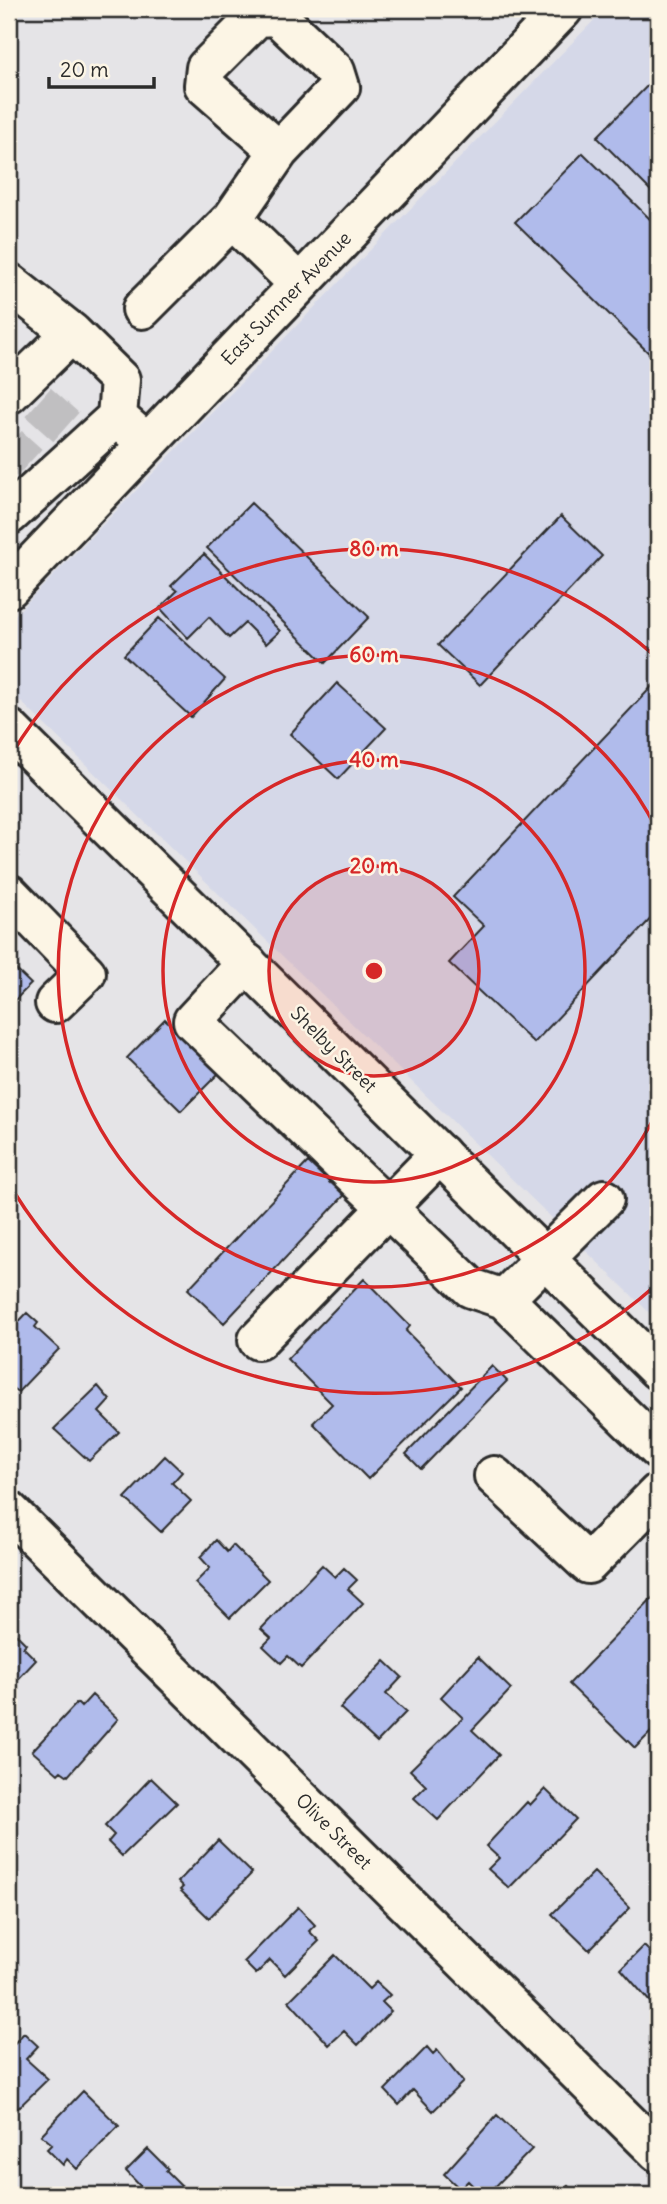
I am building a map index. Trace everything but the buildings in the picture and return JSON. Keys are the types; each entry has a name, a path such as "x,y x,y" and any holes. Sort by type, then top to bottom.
{"street":[{"name":"East Sumner Avenue","path":"9,588 563,9"},
{"path":"142,309 232,219 279,151"},
{"path":"232,219 299,284"},
{"path":"9,283 72,333 120,380 117,416"},
{"path":"21,394 72,333"},
{"path":"117,416 146,444"},
{"path":"10,511 39,471 76,436 117,416"},
{"name":"Shelby Street","path":"14,743 247,964 658,1370"},
{"path":"9,894 86,973 55,1003"},
{"path":"247,964 193,1021 471,1288 504,1299 658,1449"},
{"path":"258,1340 440,1154"},
{"path":"504,1299 604,1199"},
{"path":"494,1476 588,1564 658,1493"},
{"name":"Olive Street","path":"9,1511 658,2151"}],"shaded area":[{"path":"605,9 658,9 658,1321 9,690 9,621"}],"tunnel":[{"path":"38,402 66,427"},
{"path":"9,445 29,463"}]}
